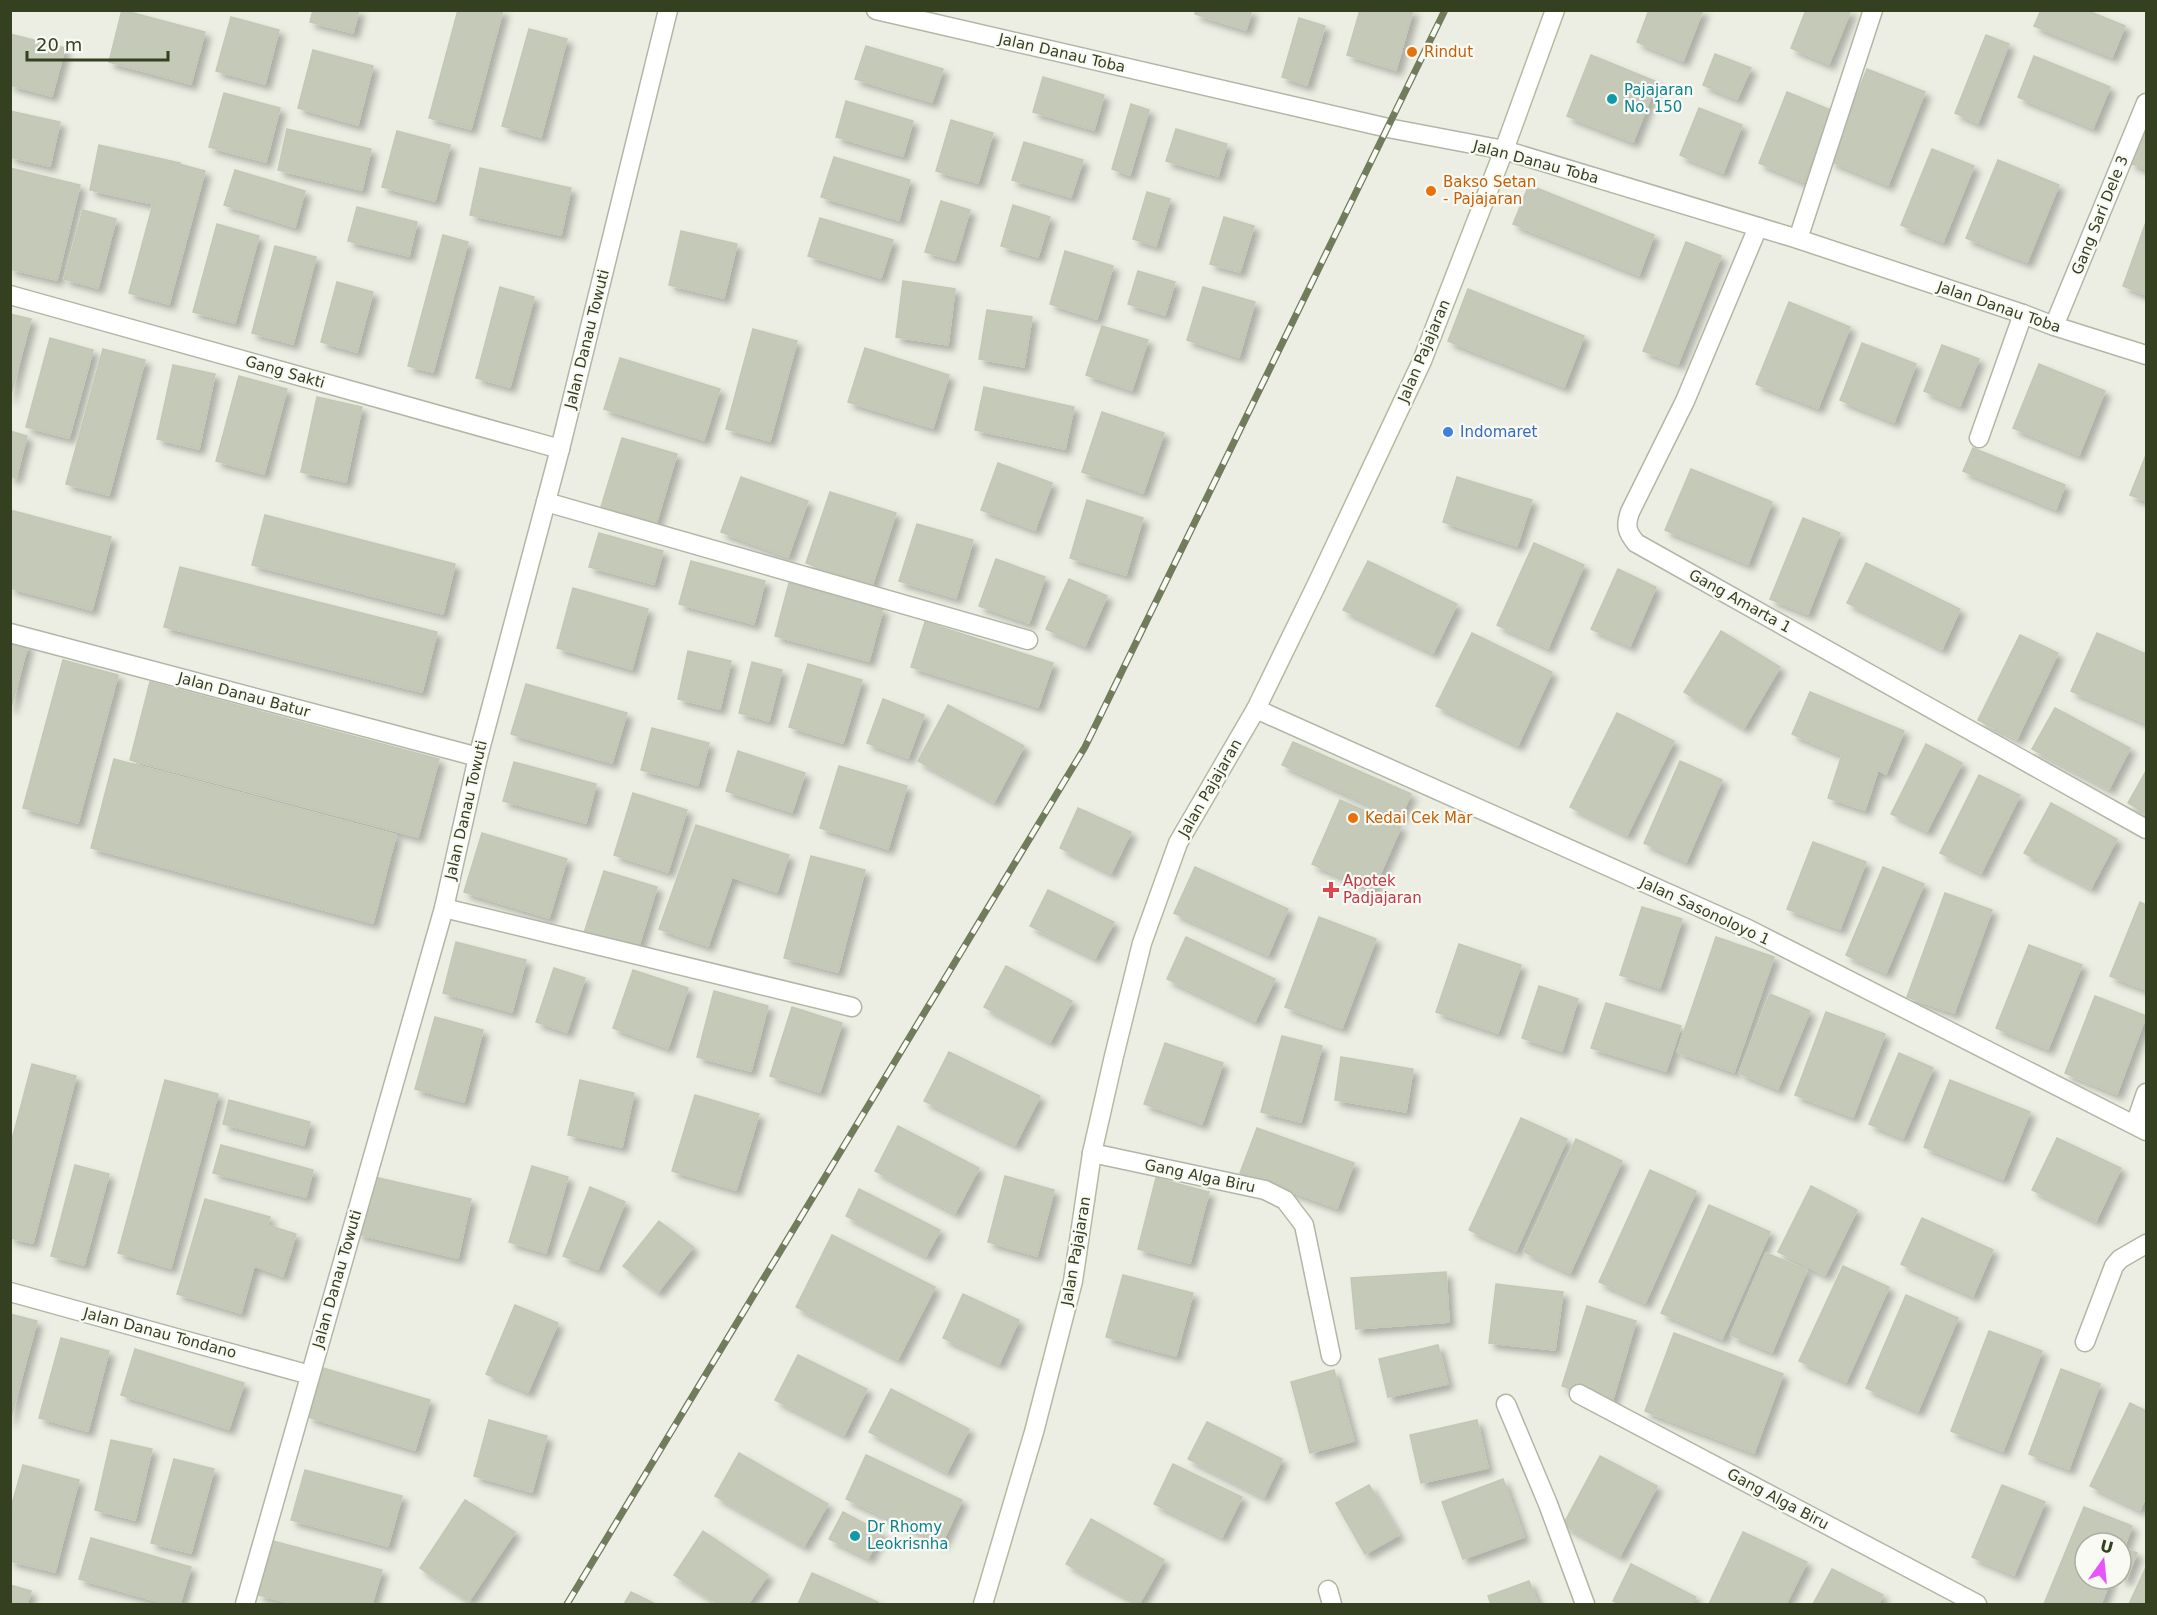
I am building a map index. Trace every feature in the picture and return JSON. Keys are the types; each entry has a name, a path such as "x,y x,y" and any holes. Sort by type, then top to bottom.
{"street":[{"name":"Jalan Danau Towuti","path":"245,1605 444,908 478,757 560,449 668,10"},
{"name":"Jalan Danau Toba","path":"876,10 1388,128 1504,150 1798,238 2146,356"},
{"name":"Jalan Pajajaran","path":"983,1605 1034,1432 1073,1281 1092,1153 1142,943 1178,843 1256,709 1422,361 1504,150 1555,10"},
{"path":"1798,238 1873,10"},
{"name":"Gang Sari Dele 3","path":"2054,326 2146,103"},
{"name":"Gang Amarta 1","path":"1758,227 1685,401 1630,512 1627,528 1630,535 1636,543 2146,829"},
{"name":"Gang Sakti","path":"10,295 560,449"},
{"path":"1979,438 2023,314"},
{"path":"546,502 1028,640"},
{"name":"Jalan Danau Batur","path":"10,633 478,757"},
{"name":"Jalan Sasonoloyo 1","path":"1256,709 1748,929 2141,1128"},
{"path":"444,908 852,1007"},
{"path":"2141,1128 2146,1093"},
{"name":"Gang Alga Biru","path":"1092,1153 1265,1190 1285,1200 1304,1225 1332,1356"},
{"path":"2085,1342 2114,1266 2146,1244"},
{"name":"Jalan Danau Tondano","path":"10,1292 310,1375"},
{"name":"Gang Alga Biru","path":"1579,1395 1977,1605"},
{"path":"1506,1404 1548,1504 1585,1605"}],"building":[{"path":"122,10 205,32 191,84 109,62"},
{"path":"313,10 359,10 353,33 310,22"},
{"path":"458,10 503,10 471,129 429,118"},
{"path":"1196,10 1252,10 1246,30 1195,14"},
{"path":"1360,10 1413,10 1396,70 1347,55"},
{"path":"1649,10 1703,10 1683,61 1637,42"},
{"path":"1806,10 1851,10 1829,64 1791,48"},
{"path":"2041,10 2086,10 2125,26 2112,57 2034,26"},
{"path":"231,17 279,30 265,84 216,71"},
{"path":"1299,18 1325,26 1307,85 1282,77"},
{"path":"529,29 567,39 541,137 502,126"},
{"path":"10,34 65,48 52,96 10,85"},
{"path":"1986,35 2009,44 1978,123 1955,113"},
{"path":"866,46 943,69 932,102 855,79"},
{"path":"313,50 373,66 358,125 298,108"},
{"path":"1715,54 1751,68 1737,99 1703,85"},
{"name":"Pajajaran No. 150","path":"1591,55 1657,82 1633,142 1567,116"},
{"path":"2034,56 2110,87 2093,128 2018,97"},
{"path":"1867,69 1925,92 1888,185 1830,161"},
{"path":"1043,77 1104,95 1094,130 1033,112"},
{"path":"1787,92 1833,111 1804,182 1759,163"},
{"path":"224,93 280,108 266,162 209,147"},
{"path":"846,101 913,121 903,156 836,137"},
{"path":"1131,104 1149,110 1130,175 1112,169"},
{"path":"1699,108 1742,125 1723,173 1680,155"},
{"path":"10,111 60,122 50,166 10,157"},
{"path":"2146,117 2146,169 2130,163"},
{"path":"951,120 993,133 978,183 936,171"},
{"path":"287,129 371,149 362,190 278,170"},
{"path":"1176,129 1227,144 1218,176 1166,161"},
{"path":"397,131 450,145 435,201 382,187"},
{"path":"1024,142 1083,160 1071,197 1012,180"},
{"path":"99,145 180,163 205,171 169,304 129,293 153,204 90,190"},
{"path":"1932,149 1974,166 1943,242 1901,225"},
{"path":"834,157 910,180 899,220 821,197"},
{"path":"1998,160 2059,185 2027,262 1966,238"},
{"path":"10,168 80,185 57,280 10,269"},
{"path":"480,168 571,188 561,235 470,215"},
{"path":"235,170 305,191 295,227 224,205"},
{"path":"1529,185 1654,235 1639,275 1513,224"},
{"path":"1147,192 1170,199 1156,246 1133,239"},
{"path":"941,201 970,210 955,260 925,252"},
{"path":"1013,205 1050,217 1038,257 1001,246"},
{"path":"357,207 417,222 409,256 348,241"},
{"path":"83,210 116,219 98,288 64,279"},
{"path":"1224,217 1254,226 1240,272 1210,264"},
{"path":"820,218 893,240 881,278 808,256"},
{"path":"2146,222 2146,295 2123,286"},
{"path":"217,224 259,236 235,323 193,312"},
{"path":"681,231 737,244 724,298 669,285"},
{"path":"443,235 468,242 433,372 408,366"},
{"path":"1686,242 1721,256 1678,364 1643,351"},
{"path":"275,246 316,257 293,344 252,333"},
{"path":"1065,251 1113,266 1097,319 1050,304"},
{"path":"1138,271 1175,282 1165,315 1128,304"},
{"path":"903,281 955,289 948,345 896,337"},
{"path":"337,282 373,292 357,352 321,342"},
{"path":"500,287 534,297 510,387 476,378"},
{"path":"1203,287 1255,302 1239,357 1187,340"},
{"path":"1468,289 1584,336 1564,387 1448,341"},
{"path":"1789,302 1850,327 1818,408 1756,384"},
{"path":"987,310 1032,317 1024,367 979,359"},
{"path":"10,314 31,319 10,398"},
{"path":"1102,326 1148,340 1132,390 1086,375"},
{"path":"753,329 797,341 770,441 726,429"},
{"path":"50,338 93,350 69,438 26,427"},
{"path":"1862,343 1916,364 1894,422 1840,400"},
{"path":"1942,345 1979,359 1960,406 1924,391"},
{"path":"865,348 949,375 933,428 848,402"},
{"path":"103,349 145,360 109,495 66,484"},
{"path":"620,358 720,389 704,440 604,409"},
{"path":"2039,364 2105,391 2079,455 2013,428"},
{"path":"173,365 215,374 199,449 157,439"},
{"path":"239,376 287,389 264,474 216,461"},
{"path":"984,387 1074,407 1065,449 975,430"},
{"path":"317,397 362,407 346,482 301,472"},
{"path":"1102,412 1164,433 1143,493 1082,472"},
{"path":"10,431 27,436 16,478 10,477"},
{"path":"622,438 677,454 656,524 601,507"},
{"path":"1973,448 2065,485 2056,509 1963,471"},
{"path":"2146,455 2146,501 2130,495"},
{"path":"998,463 1052,483 1035,530 981,510"},
{"path":"1691,469 1772,502 1748,564 1665,530"},
{"path":"741,477 808,501 788,557 721,532"},
{"path":"1457,477 1532,500 1517,546 1443,522"},
{"path":"830,492 896,513 872,586 806,563"},
{"path":"1087,500 1143,518 1126,575 1070,558"},
{"path":"10,510 111,537 92,610 10,588"},
{"path":"265,515 455,564 443,614 252,565"},
{"path":"1803,518 1840,533 1808,614 1770,599"},
{"path":"917,524 973,540 956,598 899,581"},
{"path":"599,533 663,551 654,584 589,567"},
{"path":"1534,543 1584,565 1548,648 1497,625"},
{"path":"996,559 1045,577 1029,623 979,606"},
{"path":"691,561 765,581 754,624 679,604"},
{"path":"1368,561 1457,604 1433,653 1343,610"},
{"path":"1866,563 1960,609 1942,649 1847,603"},
{"path":"180,567 437,632 422,692 164,627"},
{"path":"1618,569 1656,587 1630,646 1591,629"},
{"path":"1069,579 1107,596 1085,646 1046,629"},
{"path":"789,583 883,609 869,661 775,636"},
{"path":"573,588 648,609 632,669 557,648"},
{"path":"925,622 1053,663 1038,707 911,667"},
{"path":"1721,631 1780,667 1744,728 1684,692"},
{"path":"1472,633 1552,672 1518,745 1436,706"},
{"path":"2097,633 2146,654 2146,723 2071,691"},
{"path":"2020,635 2058,653 2017,739 1978,720"},
{"path":"10,640 28,644 11,708 10,708"},
{"path":"688,651 731,661 720,709 678,699"},
{"path":"63,660 118,675 78,823 23,808"},
{"path":"752,662 782,670 769,721 739,713"},
{"path":"808,664 862,680 843,743 789,727"},
{"path":"150,682 439,759 418,837 130,760"},
{"path":"526,684 627,713 612,763 511,734"},
{"path":"1810,692 1904,731 1886,774 1878,770 1865,810 1828,798 1842,755 1792,734"},
{"path":"883,699 924,715 908,758 867,743"},
{"path":"948,705 1024,746 994,802 918,761"},
{"path":"2055,708 2130,748 2109,789 2032,749"},
{"path":"1617,713 1674,741 1627,835 1570,807"},
{"path":"652,728 709,743 698,785 641,770"},
{"path":"1293,742 1411,794 1400,818 1282,765"},
{"path":"1926,744 1962,763 1927,831 1891,814"},
{"path":"738,751 805,773 792,812 726,791"},
{"path":"114,759 396,835 373,923 91,848"},
{"path":"1680,761 1722,780 1686,862 1644,843"},
{"path":"514,762 596,784 586,823 503,801"},
{"path":"839,766 907,786 888,849 820,828"},
{"path":"2146,771 2146,813 2128,803"},
{"path":"1979,775 2020,795 1981,873 1940,853"},
{"path":"633,793 687,810 668,872 614,855"},
{"path":"1340,800 1401,827 1373,890 1312,864"},
{"path":"2051,803 2117,839 2091,888 2024,853"},
{"path":"1078,808 1131,832 1111,873 1060,848"},
{"path":"696,825 789,855 777,892 732,877 708,946 659,929"},
{"path":"482,833 567,859 549,918 464,892"},
{"path":"1813,842 1866,862 1840,929 1787,909"},
{"path":"811,856 865,870 838,972 784,958"},
{"path":"1195,867 1288,909 1268,955 1174,913"},
{"path":"1883,867 1924,884 1886,973 1846,955"},
{"path":"604,871 657,887 638,949 584,933"},
{"path":"1048,890 1114,922 1095,958 1030,926"},
{"path":"1945,893 1992,910 1954,1013 1907,997"},
{"path":"2140,902 2146,905 2146,990 2110,976"},
{"path":"1642,907 1682,919 1660,988 1620,975"},
{"path":"1319,917 1376,939 1342,1028 1285,1007"},
{"path":"1186,937 1275,979 1255,1021 1167,979"},
{"path":"1716,937 1774,957 1734,1072 1677,1052"},
{"path":"456,942 526,960 512,1012 443,993"},
{"path":"1459,944 1521,965 1498,1033 1436,1012"},
{"path":"2029,945 2082,965 2048,1049 1996,1028"},
{"path":"1006,966 1072,1001 1050,1042 984,1007"},
{"path":"554,968 585,978 567,1032 536,1022"},
{"path":"633,970 688,988 668,1048 613,1028"},
{"path":"1539,986 1578,999 1562,1051 1522,1038"},
{"path":"714,991 768,1006 751,1071 697,1057"},
{"path":"1770,994 1810,1011 1778,1089 1739,1073"},
{"path":"2095,996 2146,1016 2117,1094 2065,1073"},
{"path":"1606,1003 1681,1026 1666,1071 1591,1048"},
{"path":"792,1007 842,1023 820,1092 770,1076"},
{"path":"1826,1012 1885,1034 1853,1117 1795,1095"},
{"path":"435,1017 483,1030 464,1102 415,1089"},
{"path":"1282,1036 1322,1046 1301,1122 1261,1112"},
{"path":"1165,1043 1223,1063 1202,1124 1144,1104"},
{"path":"949,1052 1040,1096 1015,1145 924,1101"},
{"path":"1899,1053 1933,1068 1903,1138 1869,1124"},
{"path":"1341,1057 1413,1069 1406,1112 1335,1100"},
{"path":"32,1064 76,1076 33,1243 10,1238 10,1147"},
{"path":"165,1080 218,1094 171,1268 118,1253"},
{"path":"580,1080 634,1093 622,1147 568,1135"},
{"path":"1950,1080 2030,1112 2003,1179 1924,1147"},
{"path":"695,1095 759,1114 736,1190 672,1171"},
{"path":"229,1100 310,1122 304,1145 223,1124"},
{"path":"1521,1118 1567,1139 1516,1251 1469,1230"},
{"path":"898,1126 979,1168 955,1213 875,1171"},
{"path":"1257,1128 1354,1163 1337,1208 1240,1173"},
{"path":"2057,1138 2121,1168 2096,1221 2032,1190"},
{"path":"1576,1139 1622,1161 1570,1273 1524,1252"},
{"path":"221,1145 313,1170 306,1197 213,1173"},
{"path":"75,1165 109,1174 84,1265 51,1256"},
{"path":"532,1166 568,1177 546,1253 509,1242"},
{"path":"1650,1170 1696,1191 1645,1303 1599,1282"},
{"path":"370,1176 471,1199 458,1258 357,1234"},
{"path":"1005,1176 1054,1190 1037,1256 988,1242"},
{"path":"1156,1178 1209,1192 1190,1263 1138,1249"},
{"path":"1811,1186 1857,1210 1825,1275 1778,1252"},
{"path":"590,1187 625,1202 598,1269 563,1256"},
{"path":"859,1189 940,1230 926,1256 846,1216"},
{"path":"205,1199 270,1217 267,1225 296,1234 283,1276 254,1266 241,1313 177,1294"},
{"path":"1709,1205 1770,1232 1722,1339 1661,1313"},
{"path":"1922,1218 1993,1250 1973,1296 1901,1264"},
{"path":"659,1221 693,1247 658,1292 623,1266"},
{"path":"832,1235 935,1287 898,1359 796,1307"},
{"path":"1766,1253 1807,1270 1772,1352 1731,1335"},
{"path":"1843,1266 1889,1287 1846,1382 1799,1361"},
{"path":"1446,1272 1449,1322 1356,1329 1351,1278"},
{"path":"1123,1275 1193,1293 1176,1356 1106,1337"},
{"path":"1496,1284 1563,1292 1555,1350 1489,1343"},
{"path":"963,1294 1019,1320 999,1364 943,1338"},
{"path":"1906,1295 1958,1318 1918,1411 1866,1388"},
{"path":"515,1305 558,1323 528,1392 486,1374"},
{"path":"1587,1306 1636,1321 1612,1402 1562,1386"},
{"path":"10,1314 37,1321 10,1421"},
{"path":"1989,1331 2042,1351 2003,1451 1951,1431"},
{"path":"1674,1333 1783,1374 1754,1453 1645,1411"},
{"path":"61,1338 109,1351 88,1431 39,1418"},
{"path":"1438,1345 1448,1384 1388,1397 1379,1359"},
{"path":"135,1349 244,1383 229,1429 121,1395"},
{"path":"798,1355 867,1389 844,1435 775,1400"},
{"path":"323,1368 430,1400 415,1450 308,1417"},
{"path":"2061,1369 2100,1384 2069,1469 2029,1454"},
{"path":"1334,1370 1354,1441 1310,1453 1291,1382"},
{"path":"891,1389 969,1429 947,1472 869,1432"},
{"path":"2130,1403 2146,1411 2146,1496 2140,1510 2090,1486"},
{"path":"489,1420 547,1436 532,1492 474,1476"},
{"path":"1477,1420 1488,1468 1421,1483 1410,1435"},
{"path":"1207,1422 1282,1459 1264,1497 1188,1459"},
{"path":"111,1440 152,1449 135,1520 95,1510"},
{"path":"739,1453 828,1504 804,1546 715,1496"},
{"path":"866,1455 962,1500 942,1543 846,1499"},
{"path":"1600,1456 1657,1486 1620,1556 1563,1525"},
{"path":"174,1459 214,1469 191,1553 151,1543"},
{"path":"1173,1464 1242,1497 1222,1537 1154,1504"},
{"path":"23,1465 79,1480 55,1572 10,1561 10,1511"},
{"path":"305,1470 402,1496 388,1546 291,1520"},
{"path":"1503,1479 1524,1537 1463,1559 1442,1502"},
{"path":"1369,1485 1399,1535 1365,1554 1336,1503"},
{"path":"2002,1485 2045,1502 2014,1575 1972,1557"},
{"path":"465,1500 515,1532 469,1601 420,1568"},
{"path":"2084,1507 2132,1526 2130,1531 2074,1531"},
{"name":"Dr Rhomy Leokrisnha","path":"843,1512 882,1533 868,1558 829,1539"},
{"path":"1091,1519 1164,1560 1139,1604 1066,1564"},
{"path":"703,1531 768,1575 748,1604 718,1604 674,1575"},
{"path":"1743,1532 1807,1562 1786,1604 1709,1604"},
{"path":"2073,1534 2073,1591 2106,1591 2101,1604 2044,1604"},
{"path":"91,1538 191,1567 180,1604 167,1604 79,1579"},
{"path":"273,1541 382,1570 372,1604 295,1604 258,1595"},
{"path":"2133,1551 2137,1553 2133,1563"},
{"path":"1631,1564 1696,1597 1693,1604 1621,1604 1613,1601"},
{"path":"2146,1567 2146,1604 2129,1604"},
{"path":"1832,1569 1883,1595 1878,1604 1813,1604"},
{"path":"812,1573 878,1602 877,1604 798,1604"},
{"path":"1529,1581 1538,1604 1491,1604 1488,1596"},
{"path":"10,1585 31,1591 27,1604 10,1604"},
{"path":"631,1592 655,1604 624,1604"}],"railway":[{"path":"567,1604 1085,747 1445,10"}],"place":[{"name":"Rindut","path":"1412,52"},
{"name":"Pajajaran No. 150","path":"1612,99"},
{"name":"Bakso Setan - Pajajaran","path":"1431,191"},
{"name":"Indomaret","path":"1448,432"},
{"name":"Kedai Cek Mar","path":"1353,818"},
{"name":"Apotek Padjajaran","path":"1331,890"},
{"name":"Dr Rhomy Leokrisnha","path":"855,1536"}]}
